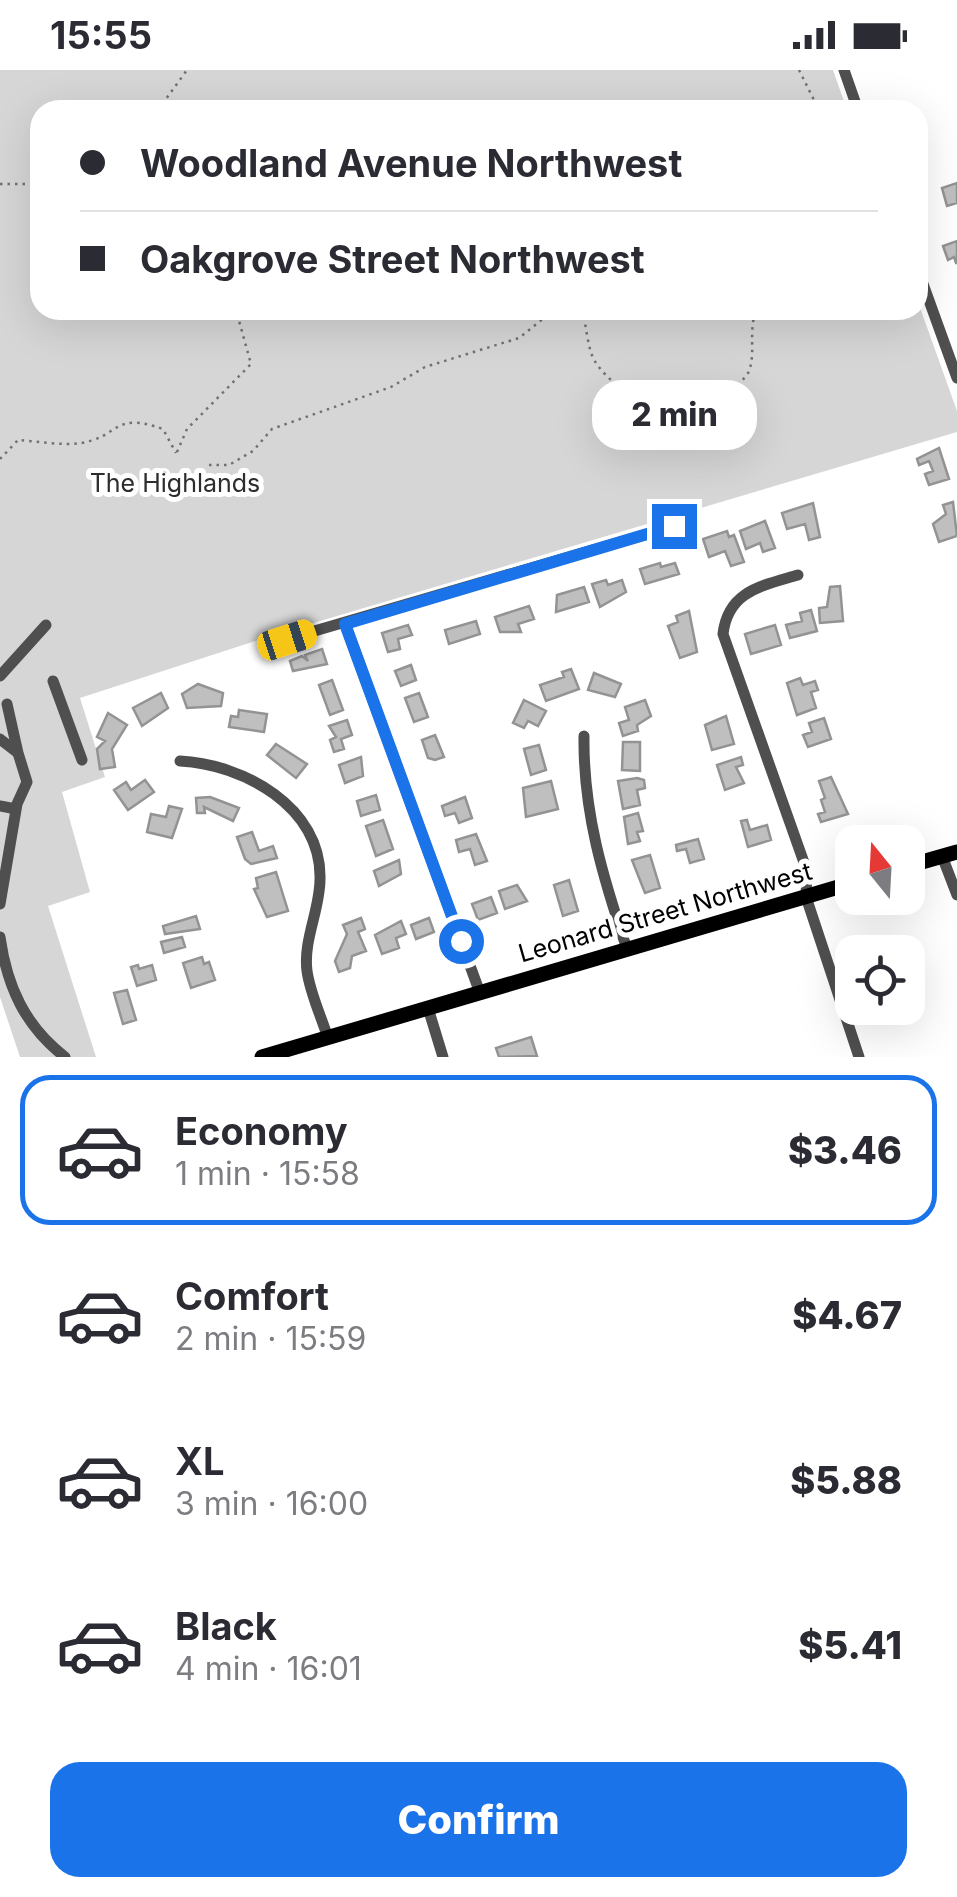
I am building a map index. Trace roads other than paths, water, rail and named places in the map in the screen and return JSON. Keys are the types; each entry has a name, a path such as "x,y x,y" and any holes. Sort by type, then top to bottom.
{"main road":[{"path":"925,861 949,854"},
{"name":"Leonard Street Northwest","path":"262,1057 835,888"}],"street":[{"path":"844,70 854,100"},
{"path":"928,298 957,378"},
{"path":"287,640 674,526"},
{"path":"798,575 739,596 726,614 723,634 808,872 806,897 859,1057"},
{"path":"345,624 480,992"},
{"path":"0,676 46,625"},
{"path":"53,682 82,760"},
{"path":"0,904 17,807 26,782 7,704"},
{"path":"584,736 591,832 627,949"},
{"path":"0,740 18,754"},
{"path":"180,761 240,772 285,804 304,824 316,850 320,876 308,974 328,1038"},
{"path":"0,806 17,807"},
{"path":"949,854 957,895"},
{"path":"0,937 16,1002 66,1057"},
{"path":"428,1008 443,1057"}],"park label":[{"name":"The Highlands","path":"175,483"}]}
